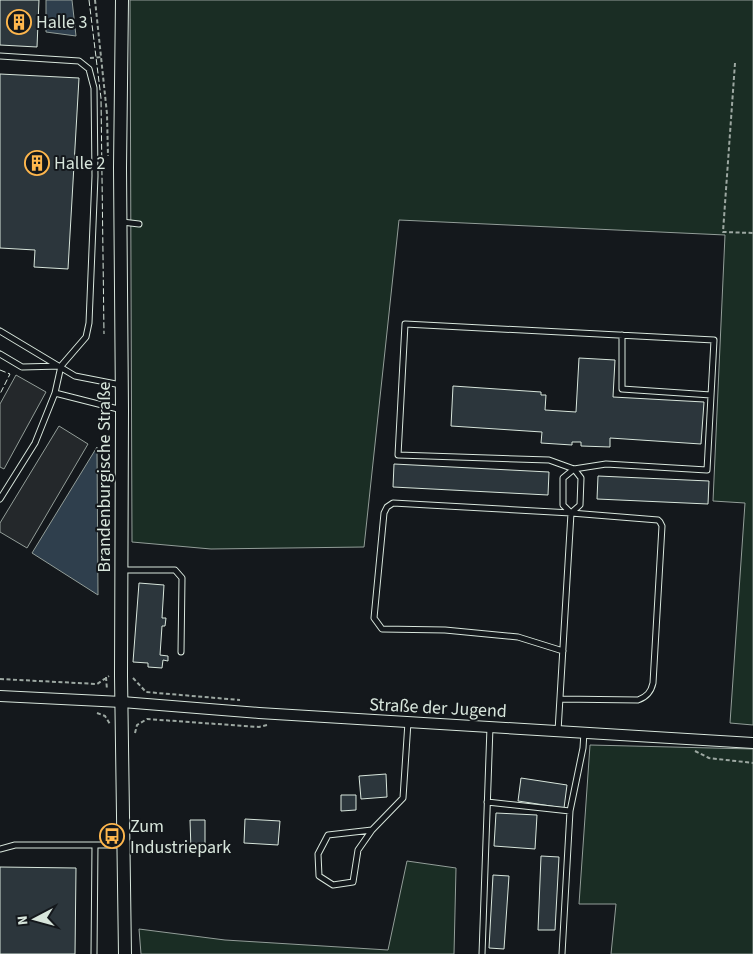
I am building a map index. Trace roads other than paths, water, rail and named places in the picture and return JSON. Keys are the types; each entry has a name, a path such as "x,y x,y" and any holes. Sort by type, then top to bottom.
{"street":[{"name":"Brandenburgische Straße","path":"122,0 120,168 122,222 122,702 125,954"},
{"path":"0,696 122,702"},
{"name":"Straße der Jugend","path":"122,702 242,712 753,743"}],"lane":[{"path":"0,56 79,61 89,69 94,88 95,176 89,323 86,337 61,366 54,393 35,443 0,499"},
{"path":"122,222 139,224"},
{"path":"405,324 714,340 711,396 707,470 606,464 574,469 549,460 398,455 405,324"},
{"path":"0,331 75,376 122,386"},
{"path":"622,335 622,389 711,396"},
{"path":"0,354 22,367 61,366"},
{"path":"54,393 122,410"},
{"path":"558,731 571,513 580,505 581,478 574,469"},
{"path":"571,513 562,505 563,478 574,469"},
{"path":"560,699 630,700 644,698 651,690 657,625 660,522 658,520 571,513 393,503 387,506 384,513 374,618 382,629 445,630 518,637 562,651"},
{"path":"122,570 175,570 182,578 181,652"},
{"path":"372,830 328,836 318,854 319,876 333,885 353,882 358,850 372,830 403,798 408,722"},
{"path":"482,954 490,727"},
{"path":"562,954 570,811 583,748 584,732"},
{"path":"487,802 570,811"},
{"path":"0,849 15,845 124,845"},
{"path":"94,954 95,845"}],"water":[{"path":"46,0 72,0 76,36 46,32"},
{"path":"97,447 98,595 32,553"}],"place":[{"name":"Halle 3","path":"19,22"},
{"name":"Halle 2","path":"37,163"},
{"name":"Zum Industriepark","path":"112,836"}]}
